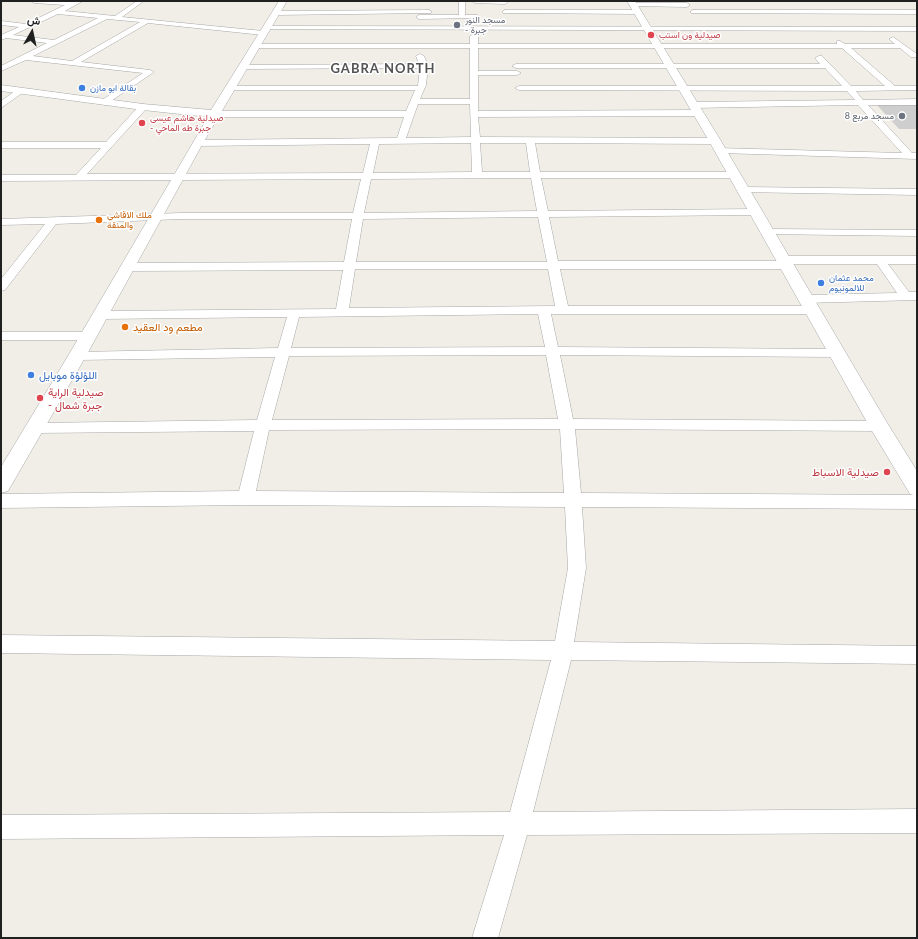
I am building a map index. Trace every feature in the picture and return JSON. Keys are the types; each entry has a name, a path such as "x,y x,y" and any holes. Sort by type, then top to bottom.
{"street":[{"path":"34,1 77,3"},
{"path":"116,18 141,1"},
{"path":"429,1 429,12"},
{"path":"462,1 477,17 474,46 474,114 477,174"},
{"path":"475,1 505,2 508,21"},
{"path":"3,37 77,3"},
{"path":"255,46 418,37 476,29 508,21 634,6 686,3 700,20 824,29 917,29"},
{"path":"812,5 841,29"},
{"path":"886,5 917,24"},
{"path":"634,6 717,146 835,353 917,488"},
{"path":"1,485 100,316 197,143 279,7 429,12"},
{"path":"462,17 470,9"},
{"path":"58,12 146,22 265,30 418,37 474,46 516,59 670,66 827,66"},
{"path":"419,17 429,12"},
{"path":"508,21 648,29 700,20 821,12 917,12"},
{"path":"1,69 106,17"},
{"path":"419,17 477,17"},
{"path":"401,141 409,114 421,88 424,66 418,37 419,17"},
{"path":"73,63 146,22"},
{"path":"1,23 28,26"},
{"path":"824,29 893,88"},
{"path":"881,29 914,57"},
{"path":"3,37 55,42"},
{"path":"891,37 904,37"},
{"path":"475,73 516,59 658,46 902,46"},
{"path":"807,46 913,156"},
{"path":"24,57 150,72 105,102"},
{"path":"516,59 519,91 917,88"},
{"path":"243,67 424,66"},
{"path":"1,88 105,102 215,114 409,114"},
{"path":"230,88 421,88"},
{"path":"1,105 21,91"},
{"path":"414,101 474,102"},
{"path":"474,114 523,111 695,109 917,102"},
{"path":"79,177 143,106"},
{"path":"197,143 530,140 717,146 913,156"},
{"path":"530,140 535,174 562,310"},
{"path":"342,312 358,216 375,141"},
{"path":"1,145 108,145"},
{"path":"1,178 477,174 733,174"},
{"path":"742,190 917,192"},
{"path":"1,222 181,216 358,216 755,212"},
{"path":"1,287 6,275 53,221"},
{"path":"766,232 917,233"},
{"path":"880,260 911,296"},
{"path":"128,267 784,263 917,260"},
{"path":"100,316 808,305 911,296"},
{"path":"485,938 519,823 563,651 577,568 567,424 551,351 544,310"},
{"path":"246,498 263,425 294,313"},
{"path":"1,336 88,336"},
{"path":"77,356 284,352 551,351 835,353"},
{"path":"34,428 263,425 567,424 878,426"},
{"path":"1,501 246,498 917,502"},
{"path":"1,644 917,655"},
{"path":"1,827 917,821"}],"shaded area":[{"name":"مسجد مربع 8","path":"876,104 917,104 917,129 899,129"}],"place":[{"name":"مسجد النور - جبرة","path":"457,25"},
{"name":"صيدلية ون استب","path":"651,35"},
{"name":"بقالة ابو مازن","path":"82,88"},
{"name":"مسجد مربع 8","path":"902,116"},
{"name":"صيدلية هاشم عيسى - جبرة طه الماحي","path":"142,123"},
{"name":"ملك الاقاشي والمنقة","path":"99,220"},
{"name":"محمد عثمان للالمونيوم","path":"821,283"},
{"name":"مطعم ود العقيد","path":"125,327"},
{"name":"اللؤلؤة موبايل","path":"31,375"},
{"name":"صيدلية الراية - جبرة شمال","path":"40,398"},
{"name":"صيدلية الاسباط","path":"887,472"}],"district":[{"name":"GABRA NORTH","path":"383,69"}]}
